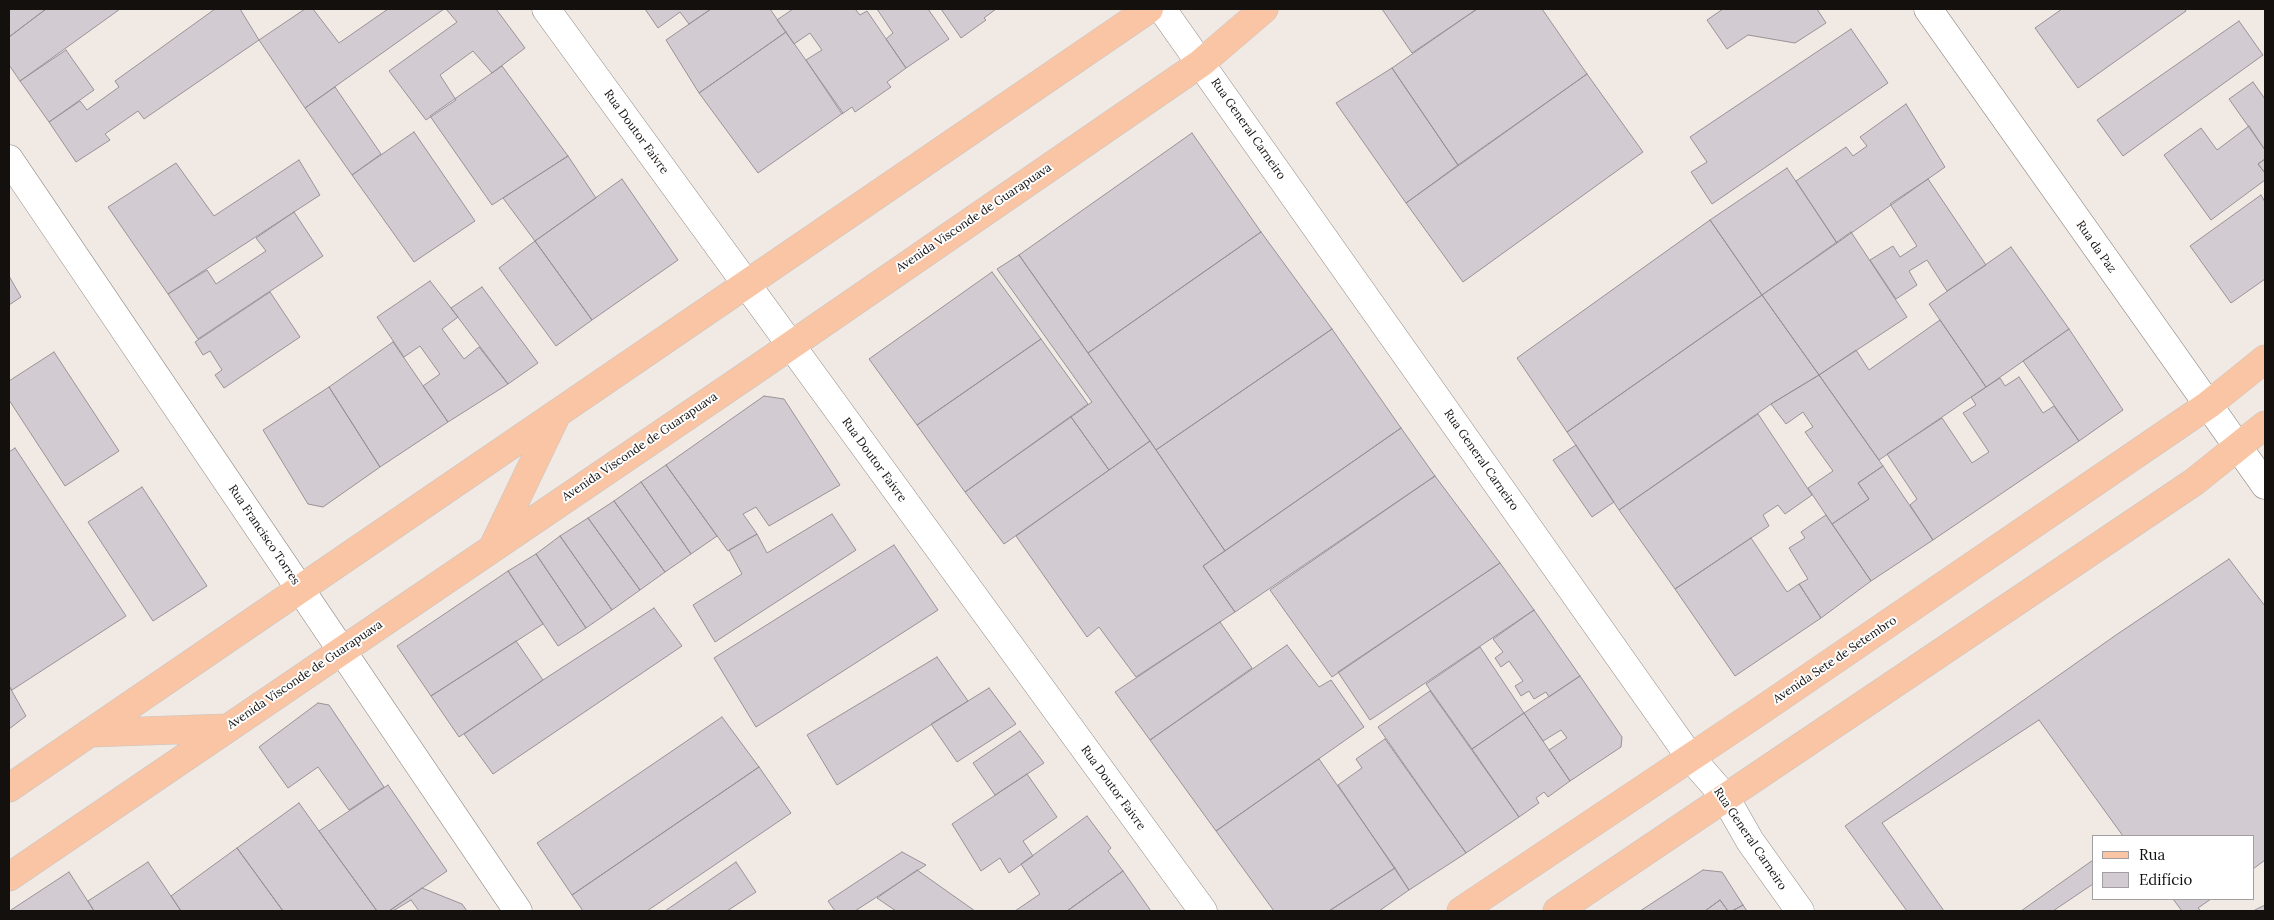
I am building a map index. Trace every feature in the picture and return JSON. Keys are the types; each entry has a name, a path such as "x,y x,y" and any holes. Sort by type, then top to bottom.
{"main road":[{"path":"9,788 1149,9"},
{"name":"Avenida Visconde de Guarapuava","path":"9,877 1201,63 1264,9"},
{"name":"Avenida Sete de Setembro","path":"1460,911 2208,405 2265,359"},
{"path":"493,547 557,413"},
{"path":"1557,911 2104,543 2239,448 2265,425"},
{"path":"2239,448 2265,438"},
{"path":"89,733 228,728"}],"street":[{"name":"Rua Doutor Faivre","path":"546,9 1202,911"},
{"name":"Rua General Carneiro","path":"1162,9 1690,756 1725,798 1750,841 1800,911"},
{"name":"Rua da Paz","path":"1928,9 2265,486"},
{"name":"Rua Francisco Torres","path":"9,159 518,911"}],"building":[{"path":"9,9 46,9 9,37"},
{"path":"46,9 120,9 20,81 9,65 9,37"},
{"path":"215,9 240,9 259,40 144,119 138,111 105,134 110,140 76,162 49,122 80,101 87,110 119,87 115,81"},
{"path":"305,9 313,9 339,43 388,9 444,9 305,108 259,40"},
{"path":"446,9 496,9 525,48 492,73 473,51 440,75 456,100 426,120 389,71 457,22"},
{"path":"645,9 711,9 689,24 680,12 658,28"},
{"path":"711,9 770,9 786,32 699,93 666,40"},
{"path":"793,9 855,9 860,15 867,11 906,68 887,82 891,87 855,112 852,107 842,114 806,60 822,50 810,33 794,44 777,20"},
{"path":"877,9 928,9 949,39 906,68 886,39 893,33"},
{"path":"941,9 996,9 984,18 986,20 961,38"},
{"path":"1382,9 1477,9 1412,53"},
{"path":"1477,9 1542,9 1587,74 1458,165 1392,68"},
{"path":"1723,9 1817,9 1826,23 1795,43 1748,35 1727,49 1707,20"},
{"path":"2062,9 2185,9 2186,11 2078,88 2035,28"},
{"path":"2239,21 2263,55 2123,156 2097,120"},
{"path":"1851,29 1888,83 1712,204 1691,172 1707,162 1690,137"},
{"path":"786,32 843,113 758,173 699,93"},
{"path":"66,50 94,90 49,122 20,81"},
{"path":"502,66 568,156 492,205 430,116"},
{"path":"1392,68 1458,165 1406,203 1336,103"},
{"path":"1587,74 1643,152 1463,282 1406,203"},
{"path":"2253,82 2265,99 2265,150 2229,99"},
{"path":"335,87 381,154 352,175 305,108"},
{"path":"1906,104 1945,167 1837,243 1796,181 1846,147 1853,156 1867,146 1860,137"},
{"path":"2249,126 2265,150 2265,159 2258,164 2265,173 2265,180 2211,220 2164,155 2201,128 2217,150"},
{"path":"414,132 475,221 414,262 352,175"},
{"path":"1192,133 1261,232 1088,353 1019,255"},
{"path":"568,156 596,198 535,241 503,198"},
{"path":"2265,159 2265,173 2258,164"},
{"path":"299,160 320,195 168,294 108,207 176,163 214,216"},
{"path":"1787,168 1837,243 1762,295 1710,220"},
{"path":"622,179 678,260 592,320 535,241"},
{"path":"1928,179 1986,265 1947,291 1927,260 1909,271 1917,285 1896,299 1870,260 1893,246 1900,257 1917,246 1890,204"},
{"path":"2261,195 2265,202 2265,279 2231,303 2190,246"},
{"path":"294,212 323,256 198,339 168,294 207,270 216,284 266,251 256,238"},
{"path":"1710,220 1762,295 1567,432 1517,358"},
{"path":"1261,232 1332,329 1156,450 1088,353"},
{"path":"1851,232 1907,317 1819,375 1762,295"},
{"path":"535,241 592,320 556,346 499,268"},
{"path":"2011,247 2069,329 1986,387 1929,304"},
{"path":"1019,255 1150,441 1109,470 1071,417 1092,402 997,269"},
{"path":"992,272 1041,339 917,425 869,359"},
{"path":"9,276 21,297 9,305"},
{"path":"430,281 458,317 442,329 464,359 479,347 508,384 448,422 423,386 440,374 420,346 404,357 377,317"},
{"path":"482,287 538,363 508,384 451,308"},
{"path":"270,292 300,337 224,388 215,375 222,370 210,351 203,355 195,342"},
{"path":"1762,295 1819,375 1771,404 1619,510 1567,432"},
{"path":"1940,320 1986,387 1879,460 1819,375 1856,350 1869,370"},
{"path":"1332,329 1401,428 1225,551 1156,450"},
{"path":"2069,329 2123,410 2079,441 2023,361"},
{"path":"1041,339 1088,404 965,492 917,425"},
{"path":"393,342 448,422 380,467 329,387"},
{"path":"54,352 119,451 65,486 9,400 9,381"},
{"path":"1819,375 1883,466 1858,483 1869,499 1832,524 1808,488 1833,471 1805,432 1813,427 1803,412 1786,424 1771,404"},
{"path":"2019,377 2043,413 2054,406 2079,441 1933,540 1910,505 1917,499 1887,454 1942,418 1972,463 1989,452 1963,413 1976,405 1971,397 2000,378 2005,386"},
{"path":"329,387 380,467 323,507 308,504 263,430"},
{"path":"764,396 784,399 840,485 769,526 756,507 743,514 757,534 728,551 666,465"},
{"path":"1758,414 1812,495 1785,514 1778,505 1763,515 1769,526 1675,589 1619,510"},
{"path":"1071,417 1109,470 1004,544 965,492"},
{"path":"1401,428 1435,476 1235,612 1203,566"},
{"path":"1150,441 1225,551 1203,566 1235,612 1136,677 1099,627 1087,637 1016,536"},
{"path":"1576,445 1614,502 1592,517 1553,460"},
{"path":"15,448 126,616 12,690 9,686 9,452"},
{"path":"666,465 717,536 691,554 641,482"},
{"path":"1883,466 1933,540 1871,581 1832,524 1869,499 1858,483"},
{"path":"1435,476 1500,563 1332,677 1270,590"},
{"path":"641,482 691,554 665,572 614,501"},
{"path":"142,487 207,586 153,621 88,522"},
{"path":"614,501 665,572 640,590 588,518"},
{"path":"832,514 856,550 715,642 693,605 742,574 729,550 757,534 767,553"},
{"path":"1826,515 1871,581 1821,618 1799,584 1808,579 1789,548 1805,538 1801,532"},
{"path":"588,518 640,590 612,610 560,536"},
{"path":"560,536 612,610 586,628 536,554"},
{"path":"1751,538 1787,592 1799,584 1821,618 1735,676 1675,589"},
{"path":"894,545 938,610 756,727 714,658"},
{"path":"536,554 586,628 558,646 508,571"},
{"path":"2229,559 2265,606 2265,860 2254,868 2254,835 2092,835 2092,900 2210,900 2198,908 2201,911 1907,911 1845,826 2116,635"},
{"path":"1500,563 1534,610 1370,720 1338,672"},
{"path":"508,571 543,624 431,696 397,646"},
{"path":"654,608 682,646 493,774 464,734"},
{"path":"1534,610 1580,676 1549,697 1546,692 1534,699 1529,691 1521,696 1515,686 1523,681 1509,661 1501,667 1495,658 1503,652 1493,639"},
{"path":"1220,622 1252,668 1150,740 1115,692"},
{"path":"516,641 543,680 459,737 431,696"},
{"path":"1287,645 1319,687 1331,680 1364,727 1216,831 1150,740"},
{"path":"1480,647 1524,713 1472,749 1426,684"},
{"path":"937,657 968,701 837,785 807,735"},
{"path":"1580,676 1622,737 1621,747 1570,781 1549,750 1567,738 1561,730 1543,741 1524,713"},
{"path":"9,686 26,716 9,729"},
{"path":"989,688 1016,724 957,762 931,724"},
{"path":"1430,691 1519,817 1466,853 1378,727"},
{"path":"318,703 329,705 384,787 349,810 318,767 288,788 259,747"},
{"path":"1524,713 1570,781 1548,797 1544,792 1536,798 1539,803 1519,817 1472,749"},
{"path":"722,717 759,767 572,895 537,843"},
{"path":"2039,720 2122,835 2092,835 2092,861 2021,911 1944,911 1882,823"},
{"path":"1020,731 1044,763 995,795 973,763"},
{"path":"1385,739 1466,853 1409,890 1338,785 1362,768 1356,759"},
{"path":"1319,759 1395,868 1329,911 1274,911 1216,831"},
{"path":"759,767 791,813 647,911 583,911 572,895"},
{"path":"1027,774 1057,817 1023,841 1033,856 1009,873 1000,858 981,871 952,824"},
{"path":"388,785 447,871 389,911 377,911 319,831"},
{"path":"299,803 377,911 283,911 237,848"},
{"path":"1087,816 1111,848 1108,851 1123,871 1067,911 1015,911 1040,894 1021,864"},
{"path":"237,848 283,911 181,911 171,896"},
{"path":"902,852 926,865 855,911 835,911 828,901"},
{"path":"148,862 181,911 94,911 88,901"},
{"path":"736,862 756,892 727,911 665,911"},
{"path":"1395,868 1409,890 1379,911 1329,911"},
{"path":"917,870 975,911 896,911 877,898"},
{"path":"1703,870 1722,872 1743,905 1728,911 1720,900 1705,911 1640,911"},
{"path":"1123,871 1151,911 1067,911"},
{"path":"69,872 94,911 11,911 11,910"},
{"path":"2092,885 2092,900 2174,900 2182,911 2053,911"},
{"path":"422,888 462,904 467,911 389,911"},
{"path":"411,900 419,911 393,911"},
{"path":"1720,900 1728,911 1705,911"},
{"path":"1743,905 1747,911 1732,911"},
{"path":"2265,905 2265,911 2253,911"}]}
